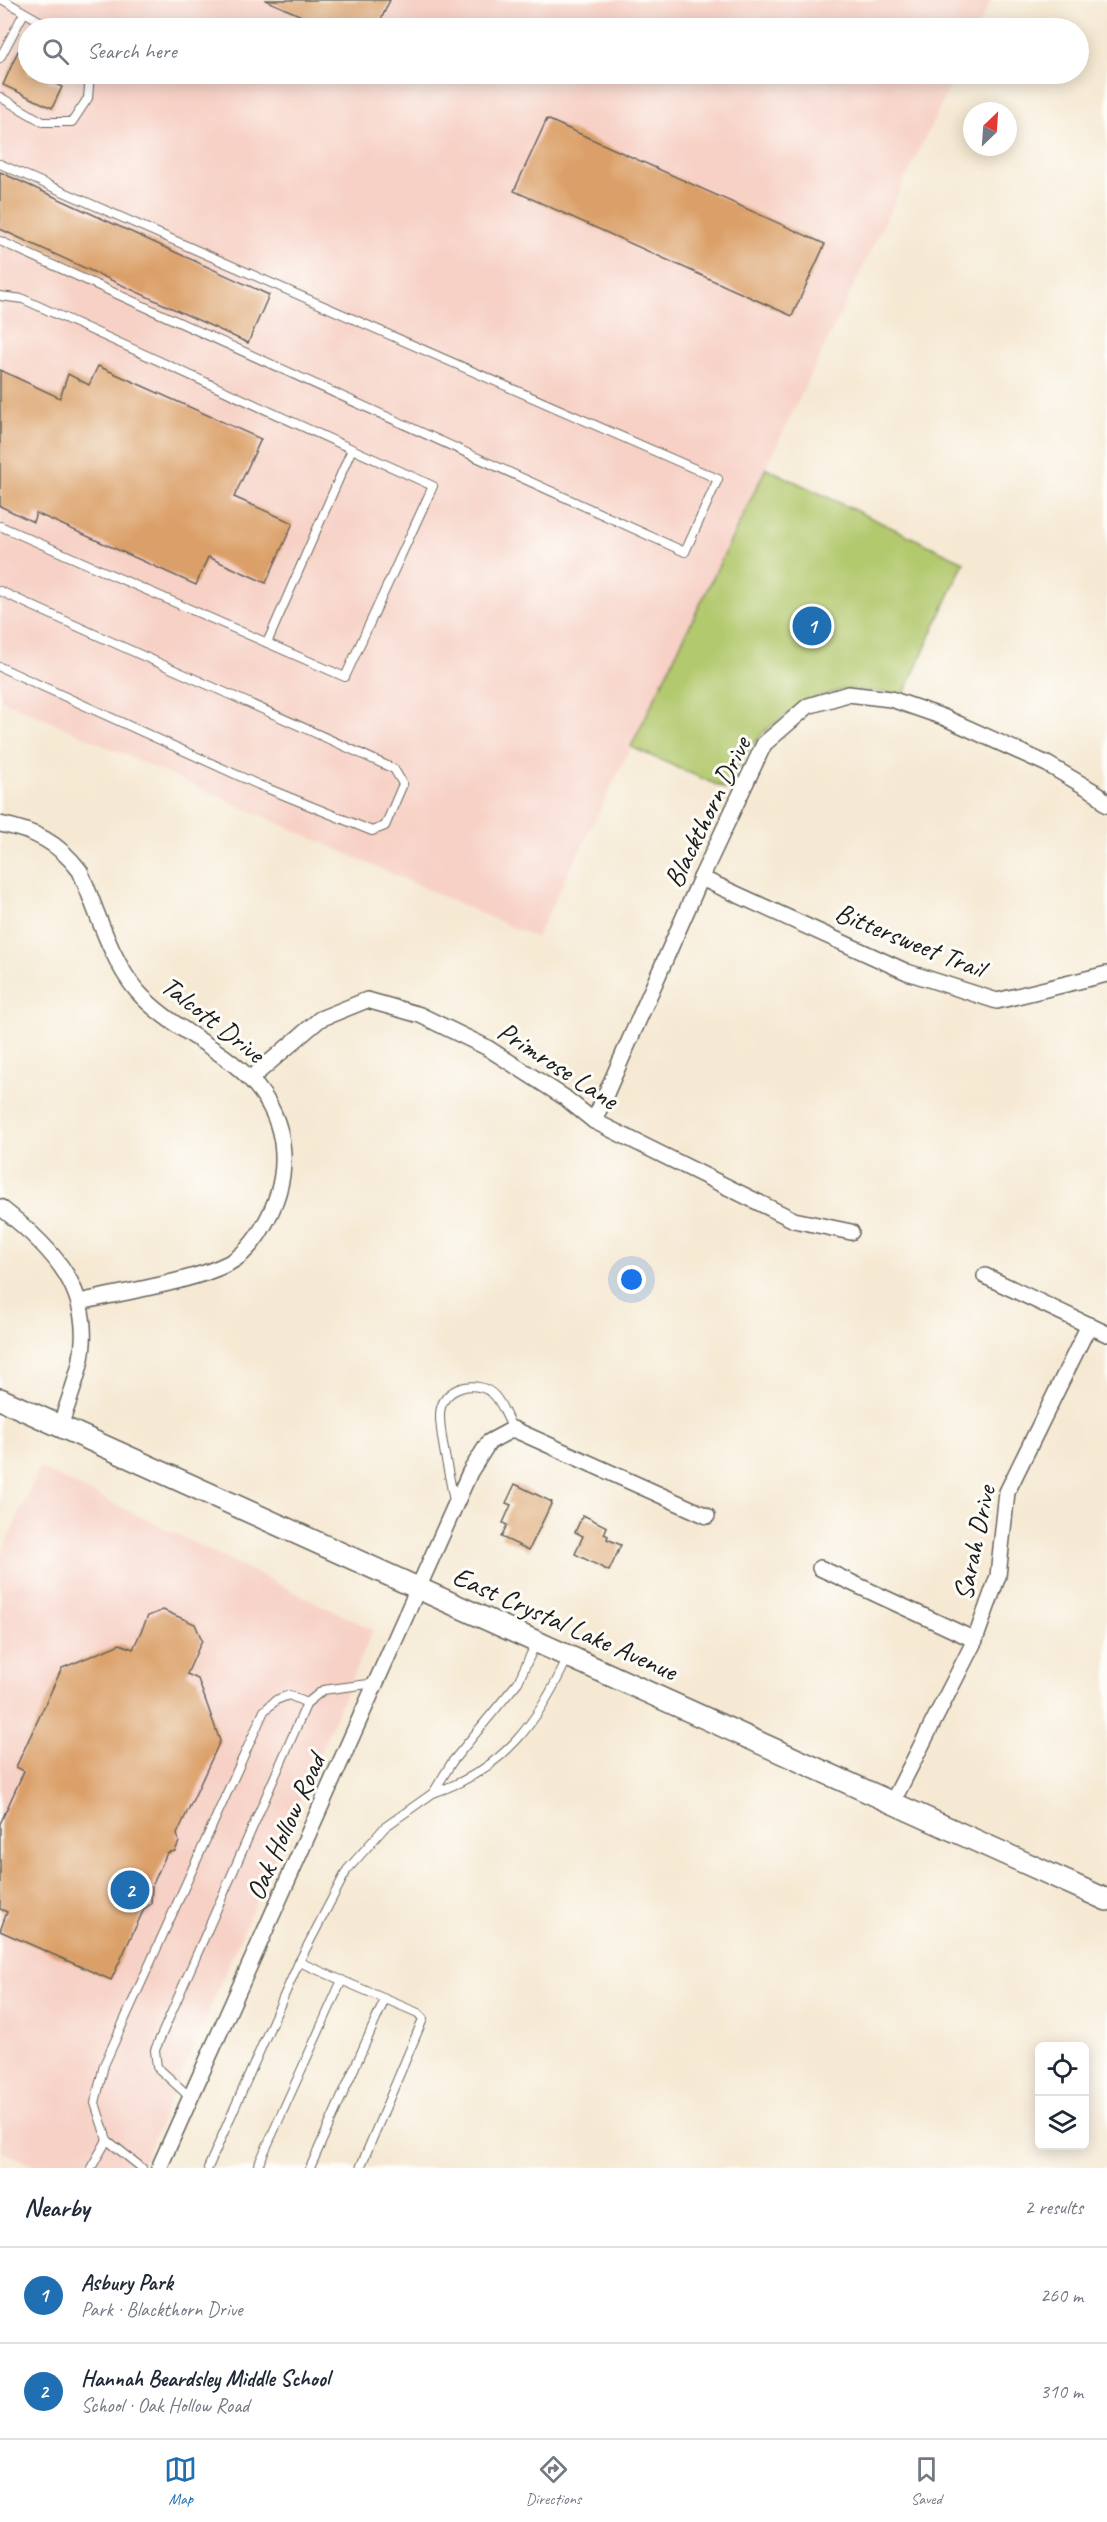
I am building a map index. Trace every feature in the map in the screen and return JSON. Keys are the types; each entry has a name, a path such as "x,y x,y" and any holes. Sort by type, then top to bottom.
{"street":[{"name":"Blackthorn Drive","path":"594,1121 701,878 764,744 808,706 848,694 891,699 944,717 1047,764 1098,794 1107,805"},
{"name":"Talcott Drive","path":"0,824 43,836 65,853 80,872 118,960 136,990 250,1079 269,1106 283,1149 284,1168 278,1199 250,1246 231,1262 213,1270 80,1302"},
{"name":"Bittersweet Trail","path":"701,878 907,972 997,1001 1107,974"},
{"name":"Primrose Lane","path":"250,1079 320,1019 367,1000 420,1015 486,1047 564,1097 594,1121 794,1220 851,1232"},
{"path":"0,1207 50,1249 80,1302 83,1338 80,1364 60,1426"},
{"path":"985,1276 1107,1334"},
{"name":"Sarah Drive","path":"892,1803 975,1640 998,1576 1007,1492 1089,1325"},
{"name":"East Crystal Lake Avenue","path":"0,1399 1107,1900"},
{"path":"513,1429 707,1516"},
{"name":"Oak Hollow Road","path":"159,2168 470,1472 489,1442 513,1429"},
{"path":"820,1568 975,1640"}],"lane":[{"path":"3,0 33,18"},
{"path":"21,18 24,13"},
{"path":"0,58 18,24"},
{"path":"0,97 43,122 72,122 88,98 89,84"},
{"path":"0,164 718,479 685,552 0,241"},
{"path":"0,296 23,299 434,486 345,677 0,526"},
{"path":"267,643 352,449"},
{"path":"0,591 394,769 403,784 385,826 372,831 238,776 0,667"},
{"path":"455,1507 440,1413 449,1394 464,1385 481,1387 495,1396 513,1429"},
{"path":"434,1792 452,1762 518,1682 537,1642"},
{"path":"208,2168 299,1962 347,1870 385,1827 434,1792 453,1786 483,1771 507,1750 528,1729 552,1693 568,1656"},
{"path":"191,2098 158,2067 155,2050 307,1702 323,1690 377,1682"},
{"path":"142,2168 107,2140 95,2103 104,2065 264,1711 276,1700 289,1695 307,1702"},
{"path":"299,1962 418,2013 423,2019 360,2168"},
{"path":"257,2168 342,1980"},
{"path":"310,2168 385,1999"},
{"path":"91,2168 107,2140"}],"shaded area":[{"path":"0,0 991,0 982,18 18,18 18,84 951,84 631,747 536,938 0,699"},
{"path":"40,1468 373,1630 141,2168 41,2168 0,2151 0,1558"}],"green space":[{"path":"766,468 964,562 904,694 846,689 805,701 766,730 745,753 726,789 631,747"}],"building":[{"path":"265,0 390,0 382,18 306,18"},
{"path":"18,51 18,84 56,84 62,87 52,108 3,85"},
{"path":"547,119 825,244 792,316 514,191"},
{"path":"0,172 269,295 248,343 0,229"},
{"path":"98,366 261,439 234,497 293,523 266,583 208,557 196,585 36,513 33,522 0,506 0,370 60,398 68,374 89,385"},
{"path":"515,1484 552,1502 529,1550 501,1537 507,1525 503,1523 511,1505 506,1503"},
{"path":"583,1515 607,1527 604,1534 608,1536 607,1539 621,1545 609,1571 575,1554 583,1536 575,1532"},
{"path":"163,1610 195,1624 202,1640 187,1674 198,1679 220,1741 177,1834 179,1842 175,1851 167,1853 152,1886 151,1904 144,1909 111,1980 0,1931 7,1912 0,1909 0,1824 24,1771 16,1767 62,1668 120,1644 133,1649 148,1616"}],"place":[{"name":"Asbury Park","path":"812,626"},
{"name":"Hannah Beardsley Middle School","path":"130,1890"}]}
